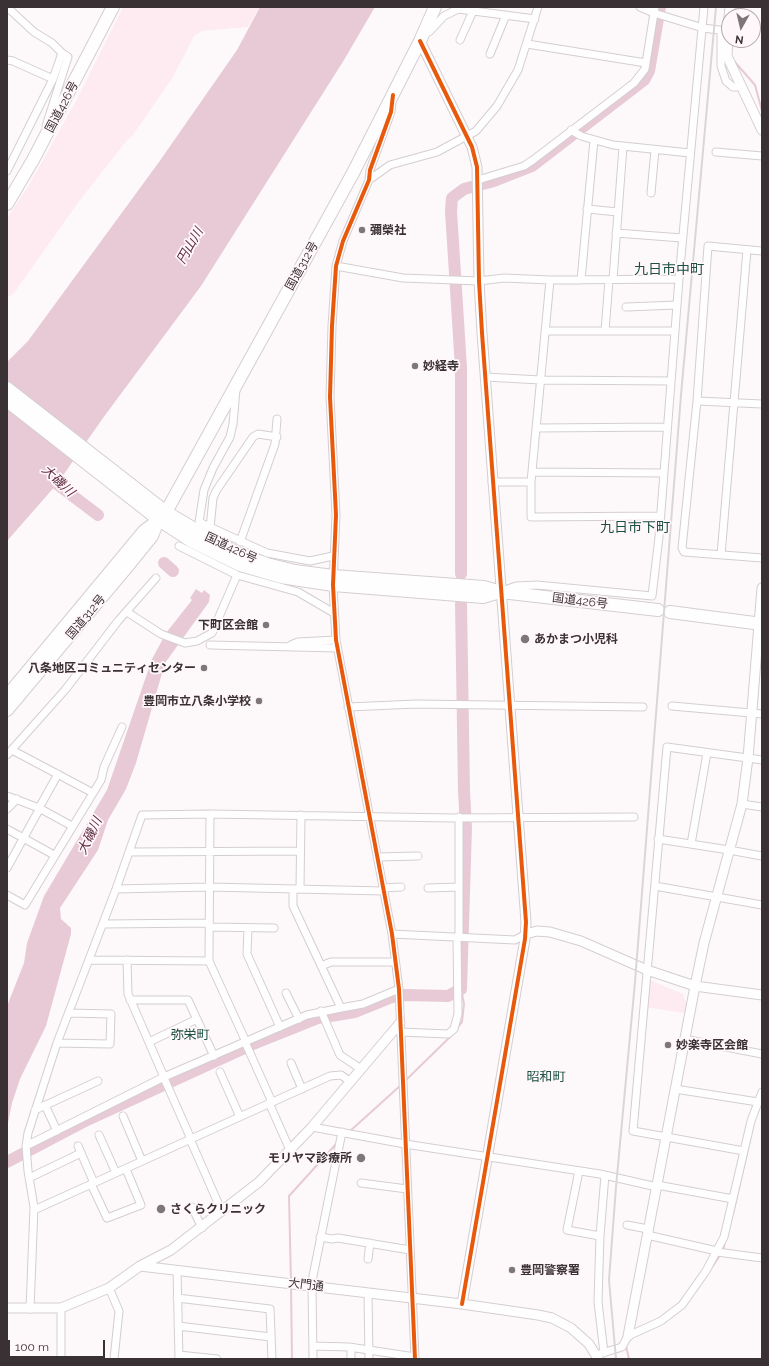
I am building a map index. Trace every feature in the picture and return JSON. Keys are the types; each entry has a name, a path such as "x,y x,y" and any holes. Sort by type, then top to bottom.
{"highway":[{"name":"国道426号","path":"7,204 48,132 113,7"},
{"name":"国道312号","path":"7,710 152,536 326,224 393,96 435,7"},
{"name":"国道426号","path":"7,388 147,505"},
{"name":"国道426号","path":"7,401 162,516 193,536 214,553 257,571 304,582 333,581 483,597 501,592 760,624"},
{"name":"国道312号","path":"7,696 144,532 162,516"}],"street":[{"path":"7,7 16,17 34,32 52,43 68,57 46,125 48,132"},
{"path":"369,180 390,165 437,152 476,131 497,106 518,70 538,7"},
{"path":"640,7 703,28 719,30 721,32 721,66 726,81 733,86 741,87"},
{"path":"501,592 516,586 537,585 652,596 660,516 682,238 704,7"},
{"path":"462,1304 526,934 485,377 479,281 477,167 467,137 422,36 429,32 453,10 458,9 478,10 535,19"},
{"path":"460,40 478,10"},
{"path":"478,184 524,166 574,132 634,83 642,75 646,63 657,12"},
{"path":"490,54 506,15"},
{"path":"527,44 646,63"},
{"path":"727,48 727,56 741,87 757,116 762,130"},
{"path":"7,171 53,79 62,53"},
{"path":"7,60 13,61 53,79"},
{"path":"313,1346 351,1348 369,1351 385,1356 415,1358 399,989 392,934 337,648 333,581 336,515 330,397 332,326 336,266 343,241 369,180 370,170 391,112 393,96"},
{"path":"574,132 594,140 623,147 690,153"},
{"path":"580,280 594,140"},
{"path":"605,331 616,233 623,147"},
{"path":"650,193 655,150"},
{"path":"716,152 762,156"},
{"path":"587,209 618,212"},
{"path":"616,233 682,238"},
{"path":"762,251 708,246 696,401 682,548 684,552 762,558"},
{"path":"721,555 747,250"},
{"path":"336,266 403,278 479,281 504,278 550,280 679,279"},
{"path":"550,280 531,482 531,517 660,516"},
{"path":"626,307 677,305"},
{"path":"545,331 675,332"},
{"path":"485,377 541,380 671,380"},
{"path":"193,536 204,490 213,468 230,437 233,424 236,387"},
{"path":"696,401 762,404"},
{"path":"240,542 276,437 277,419"},
{"path":"537,428 667,427"},
{"path":"210,528 213,498 216,491 253,437 258,434 276,437"},
{"path":"532,472 663,473"},
{"path":"492,482 531,482"},
{"path":"210,528 267,553 297,560 310,562 333,556"},
{"path":"179,546 193,536 210,528"},
{"path":"193,536 237,575 298,592 334,613"},
{"path":"127,612 161,634 185,643 197,641 212,633 237,575"},
{"path":"93,793 58,774 10,753 156,578"},
{"path":"605,1175 600,1236 598,1302 599,1356 622,1346 628,1336 695,986 716,897 742,804 748,758 762,588"},
{"path":"290,646 298,642 336,640"},
{"path":"210,645 337,648"},
{"path":"348,707 416,704 643,706"},
{"path":"672,706 762,714"},
{"path":"7,895 25,904 101,780 104,766 122,727"},
{"path":"744,1151 633,1131 667,747 762,760"},
{"path":"691,844 707,753"},
{"path":"7,868 58,774"},
{"path":"7,796 39,808 72,826"},
{"path":"7,809 17,799"},
{"path":"742,804 762,807"},
{"path":"30,1308 34,1210 26,1146 35,1110 57,1043 90,960 142,815 210,814 459,818 634,817"},
{"path":"210,814 210,960 290,1150"},
{"path":"301,815 300,851 293,906 341,1008"},
{"path":"400,1028 450,1032 458,1020 459,818"},
{"path":"7,829 54,855"},
{"path":"658,839 762,856"},
{"path":"129,852 300,851"},
{"path":"377,857 418,856"},
{"path":"655,886 762,905"},
{"path":"116,889 383,889 400,887"},
{"path":"428,888 459,887"},
{"path":"103,924 210,925 248,928 274,928"},
{"path":"248,928 247,954 280,1027"},
{"path":"392,934 515,940 526,934 537,931 556,933 582,941 647,970 695,986 762,995"},
{"path":"90,960 210,960"},
{"path":"127,960 128,994 130,1000 222,1212"},
{"path":"322,966 331,962 395,962"},
{"path":"26,1146 166,1081 214,1056 247,1045 280,1027 299,1019 323,1015 341,1008 363,1004 399,989"},
{"path":"286,993 299,1019"},
{"path":"130,1000 188,1000 214,1056"},
{"path":"57,1043 110,1044 111,1014 69,1013"},
{"path":"323,1015 340,1055 361,1069"},
{"path":"149,1042 197,1019"},
{"path":"7,1308 61,1308 88,1298 109,1288 140,1266 171,1250 202,1228 259,1182 312,1127 361,1069 400,1028"},
{"path":"684,1040 762,1054"},
{"path":"291,1064 302,1089"},
{"path":"220,1072 240,1117"},
{"path":"34,1210 336,1074 351,1082"},
{"path":"35,1110 98,1081"},
{"path":"675,1089 758,1102"},
{"path":"628,1336 661,1321 682,1304 706,1271 717,1252 724,1237 744,1151 762,1092"},
{"path":"45,1105 57,1131"},
{"path":"123,1116 142,1161"},
{"path":"312,1127 488,1158 605,1175 657,1186 733,1199"},
{"path":"313,1359 312,1286 320,1237 342,1132"},
{"path":"99,1136 116,1173"},
{"path":"29,1178 80,1150 107,1218 141,1205 126,1169"},
{"path":"578,1171 567,1230 600,1236"},
{"path":"360,1183 407,1189"},
{"path":"192,1207 202,1228"},
{"path":"627,1225 717,1252 762,1258"},
{"path":"320,1237 332,1239 338,1238 410,1250"},
{"path":"368,1259 370,1243"},
{"name":"大門通","path":"140,1266 462,1304 552,1318 571,1328 589,1344 599,1356"},
{"path":"177,1270 179,1357 217,1359"},
{"path":"109,1288 118,1311 114,1359"},
{"path":"368,1293 369,1359"},
{"path":"177,1298 270,1309 272,1359"},
{"path":"61,1308 61,1359"},
{"path":"178,1326 271,1337"},
{"path":"351,1348 352,1359"}],"shaded area":[{"path":"123,7 260,7 248,27 202,31 194,36 173,77 133,135 128,139 77,204 14,293 7,298 7,218 29,185 77,99"},
{"path":"650,980 683,994 685,1001 688,1002 686,1012 684,1013 644,1007 647,982"}],"water":[{"name":"円山川","path":"260,7 375,7 344,60 201,286 103,418 57,484 7,541 7,362 28,341 159,162 237,50"},
{"path":"196,589 202,593 204,590 210,595 209,602 165,663 136,763 126,789 108,820 98,850 60,908 61,919 71,928 71,934 46,1026 20,1079 12,1103 7,1128 7,1006 24,963 27,943 44,896 107,790 152,659 166,633 192,600 190,598"}],"waterway":[{"path":"461,574 461,368 451,211 452,198 464,189 494,181 532,166 644,80 649,71 660,7"},
{"path":"734,61 755,85 762,111"},
{"name":"大磯川","path":"47,472 57,484 98,515"},
{"name":"大磯川","path":"164,563 173,571"},
{"path":"7,1162 87,1120 253,1044 318,1018 355,1012 392,997 405,995 448,996 461,989 466,828 461,604"},
{"path":"457,1028 462,1022 464,1004 461,989"},
{"path":"404,1082 451,1036"},
{"path":"349,1132 401,1085"},
{"path":"733,1214 750,1140"},
{"path":"291,1282 289,1196 337,1143"},
{"path":"723,1250 726,1239"},
{"path":"695,1292 721,1254"},
{"path":"291,1286 292,1359"},
{"path":"626,1346 629,1359"}],"railway":[{"path":"616,1359 609,1280 635,982 681,395 716,7"}],"cycle path":[{"path":"420,41 472,147 477,167 479,281 482,333 526,922 525,939 462,1304"},
{"path":"393,95 391,112 370,170 369,180 343,241 336,266 332,326 330,397 336,515 333,585 336,640 392,934 399,989 415,1359"}],"place":[{"name":"彌榮社","path":"362,230"},
{"name":"妙経寺","path":"415,366"},
{"name":"下町区会館","path":"266,625"},
{"name":"あかまつ小児科","path":"525,639"},
{"name":"八条地区コミュニティセンター","path":"204,668"},
{"name":"豊岡市立八条小学校","path":"259,701"},
{"name":"妙楽寺区会館","path":"668,1045"},
{"name":"モリヤマ診療所","path":"361,1158"},
{"name":"さくらクリニック","path":"161,1209"},
{"name":"豊岡警察署","path":"512,1270"}],"district":[{"name":"九日市中町","path":"669,270"},
{"name":"九日市下町","path":"635,528"},
{"name":"弥栄町","path":"190,1035"},
{"name":"昭和町","path":"546,1077"}]}
